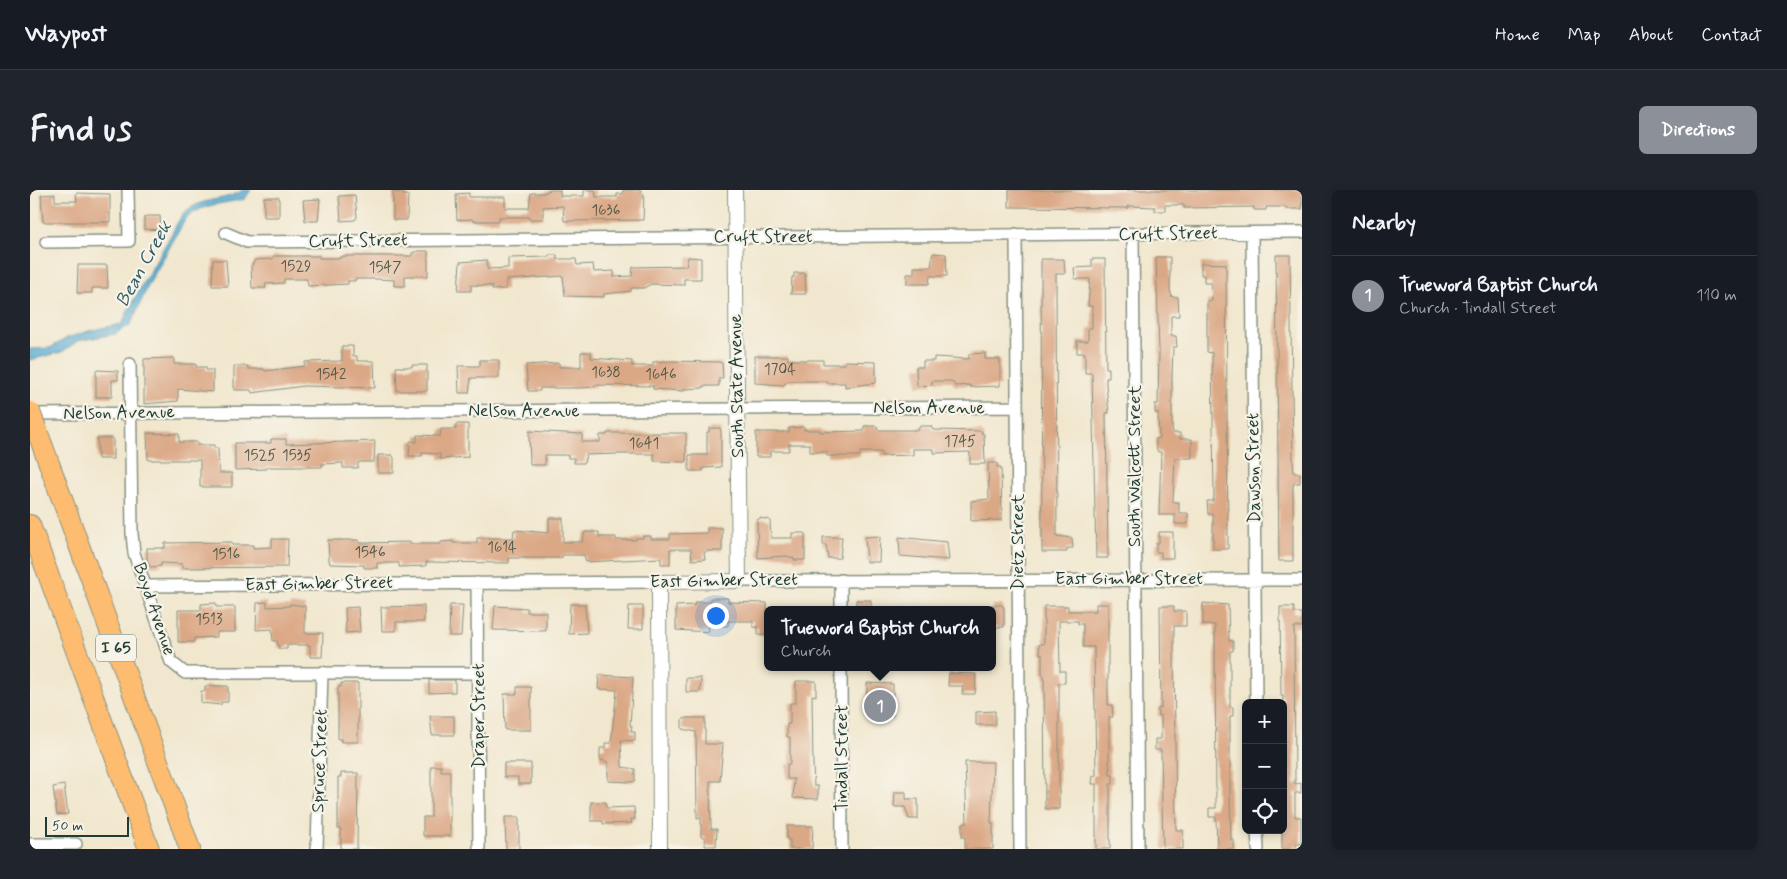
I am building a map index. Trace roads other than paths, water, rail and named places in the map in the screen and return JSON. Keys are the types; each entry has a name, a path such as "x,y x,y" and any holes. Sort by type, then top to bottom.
{"highway":[{"name":"I 65","path":"30,413 190,849"},
{"name":"I 65","path":"30,525 149,849"}],"street":[{"path":"46,242 129,241 128,190"},
{"name":"South State Avenue","path":"735,191 739,581"},
{"name":"Cruft Street","path":"226,233 247,242 1302,232"},
{"name":"Dawson Street","path":"1252,233 1256,699"},
{"name":"Dietz Street","path":"1016,234 1020,849"},
{"name":"South Walcott Street","path":"1133,234 1138,849"},
{"name":"Boyd Avenue","path":"130,364 132,534 140,576 146,586 171,662 185,673 479,673"},
{"name":"Nelson Avenue","path":"30,413 1017,407"},
{"name":"East Gimber Street","path":"146,586 1136,578 1302,580"},
{"path":"841,580 841,606"},
{"path":"658,582 660,849"},
{"name":"Draper Street","path":"477,583 479,849"},
{"name":"Tindall Street","path":"841,671 842,849"},
{"name":"Spruce Street","path":"317,849 322,672"},
{"path":"1258,834 1258,849"},
{"path":"30,844 76,844"}],"water":[{"name":"Bean Creek","path":"243,190 251,190 245,199 206,207 191,214 185,220 149,284 131,324 115,334 78,341 62,352 30,360 30,349 50,348 67,338 92,330 122,324 138,292 182,216 196,205 230,196"}],"place":[{"name":"Trueword Baptist Church","path":"880,706"}]}
